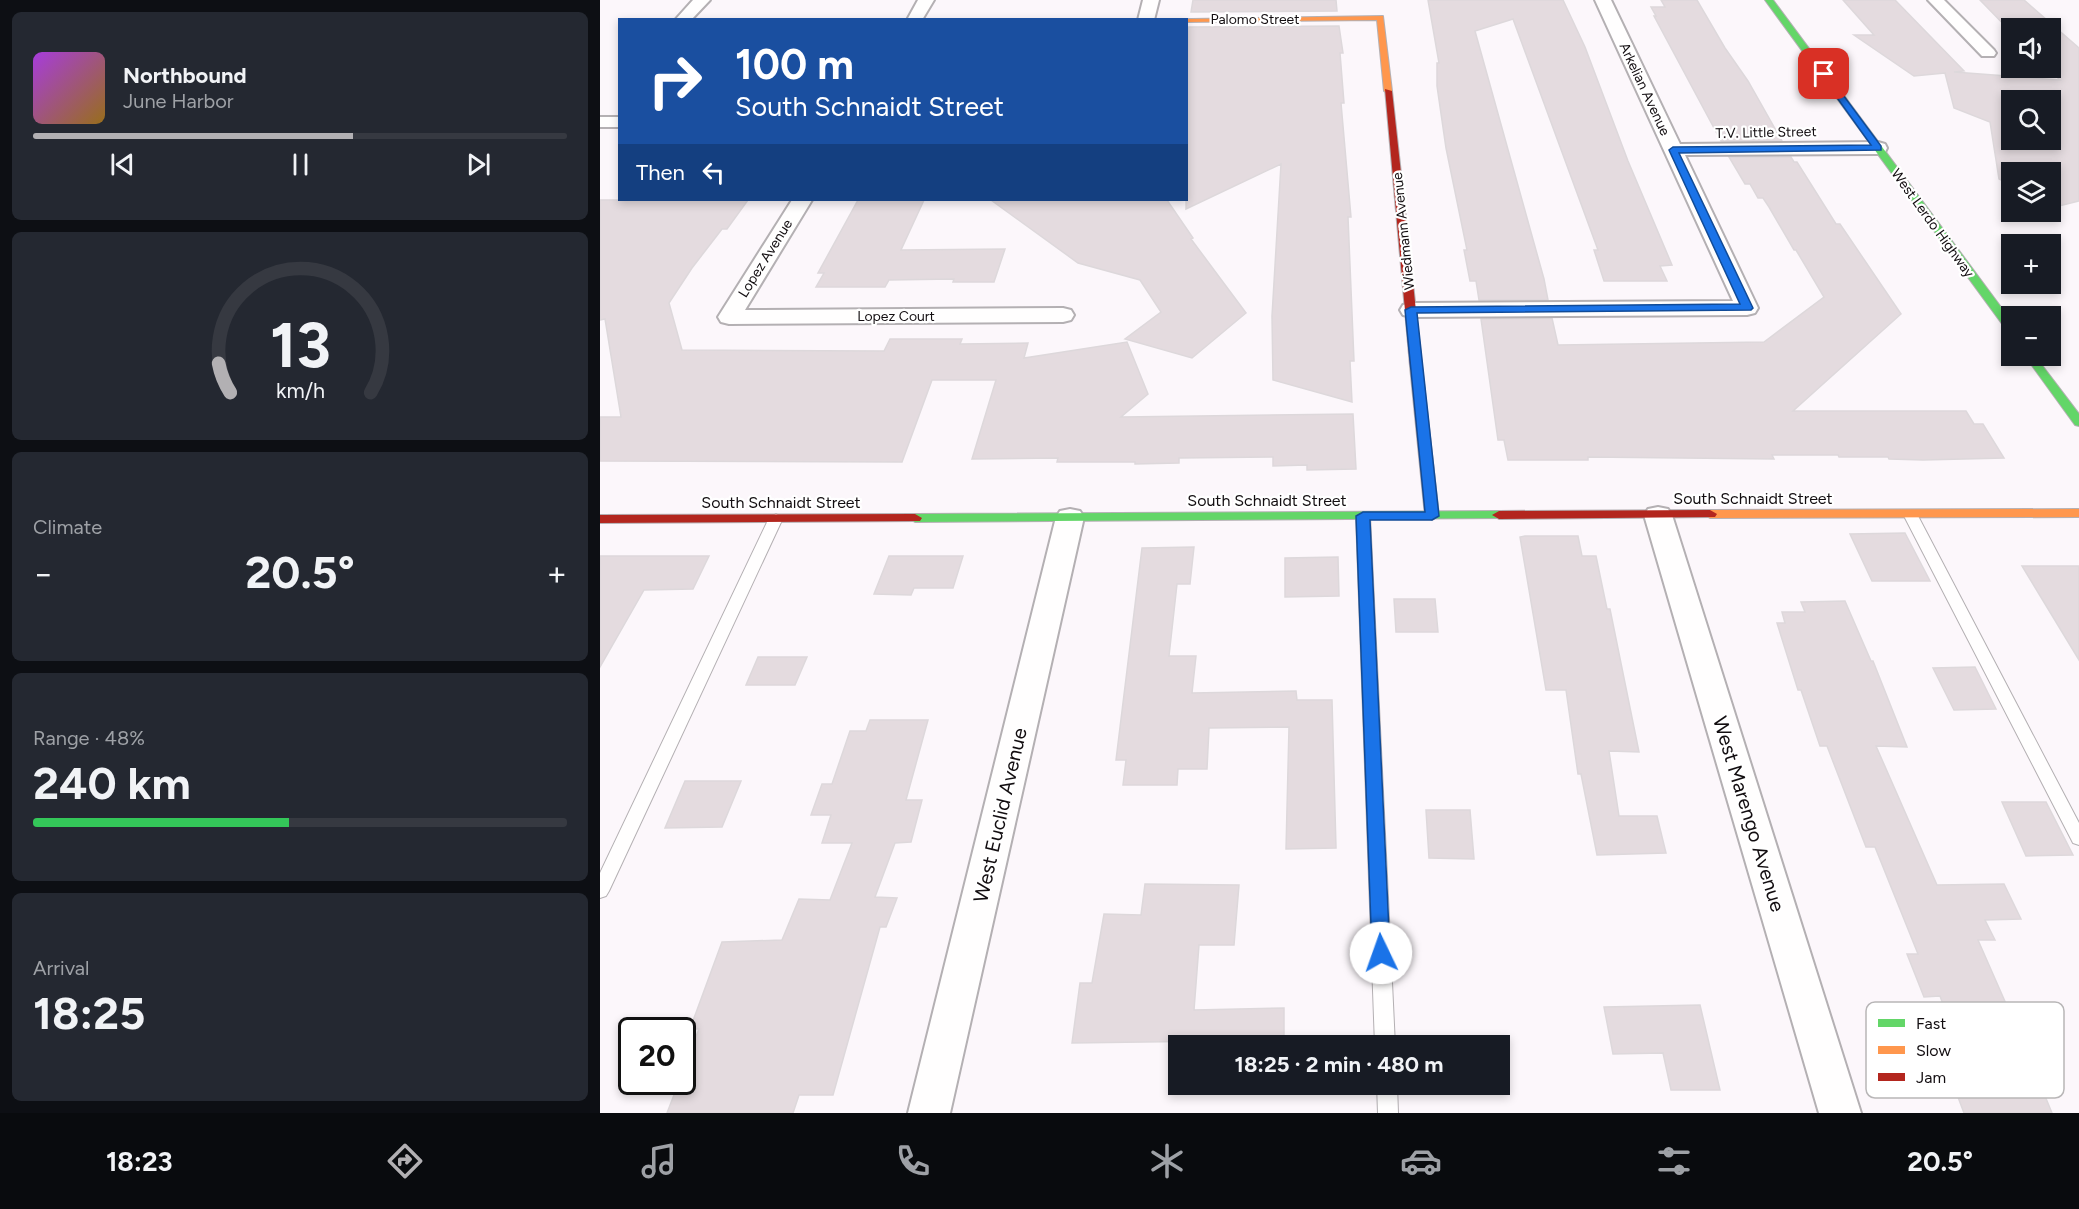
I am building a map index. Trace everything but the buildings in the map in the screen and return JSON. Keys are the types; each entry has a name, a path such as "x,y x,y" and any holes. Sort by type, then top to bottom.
{"street":[{"path":"684,18 702,0"},
{"path":"915,18 926,0"},
{"path":"1146,18 1151,0"},
{"name":"Arkelian Avenue","path":"1411,310 1747,308 1603,0"},
{"name":"West Lerdo Highway","path":"1769,0 2001,315"},
{"path":"1936,0 1988,53"},
{"name":"Palomo Street","path":"1188,19 1380,18"},
{"name":"Wiedmann Avenue","path":"1380,18 1432,516"},
{"path":"600,122 618,122"},
{"name":"T.V. Little Street","path":"1670,142 1866,131"},
{"name":"T.V. Little Street","path":"1670,142 1878,148"},
{"name":"Lopez Avenue","path":"729,317 801,201"},
{"name":"Lopez Court","path":"729,317 1063,315"},
{"path":"2037,366 2079,422"},
{"name":"South Schnaidt Street","path":"600,519 2079,513"},
{"name":"West Marengo Avenue","path":"1658,514 1840,1113"},
{"name":"West Euclid Avenue","path":"929,1113 1070,517"}],"lane":[{"path":"1910,514 2079,839"},
{"path":"1363,516 1385,1035"},
{"path":"600,891 776,518"},
{"path":"1387,1095 1388,1113"}],"traffic: fast":[{"path":"1769,0 2001,315"},
{"path":"2037,366 2079,422"},
{"path":"915,518 1499,515"}],"traffic: slow":[{"path":"1188,20 1380,18 1388,91"},
{"path":"1416,366 1432,516"},
{"path":"1710,514 2079,513"}],"traffic: jam":[{"path":"1388,91 1416,366"},
{"path":"1499,515 1710,514"},
{"path":"600,519 915,518"}],"route":[{"path":"1381,953 1363,516 1432,516 1411,310 1747,308 1673,150 1878,148 1824,74"}]}
